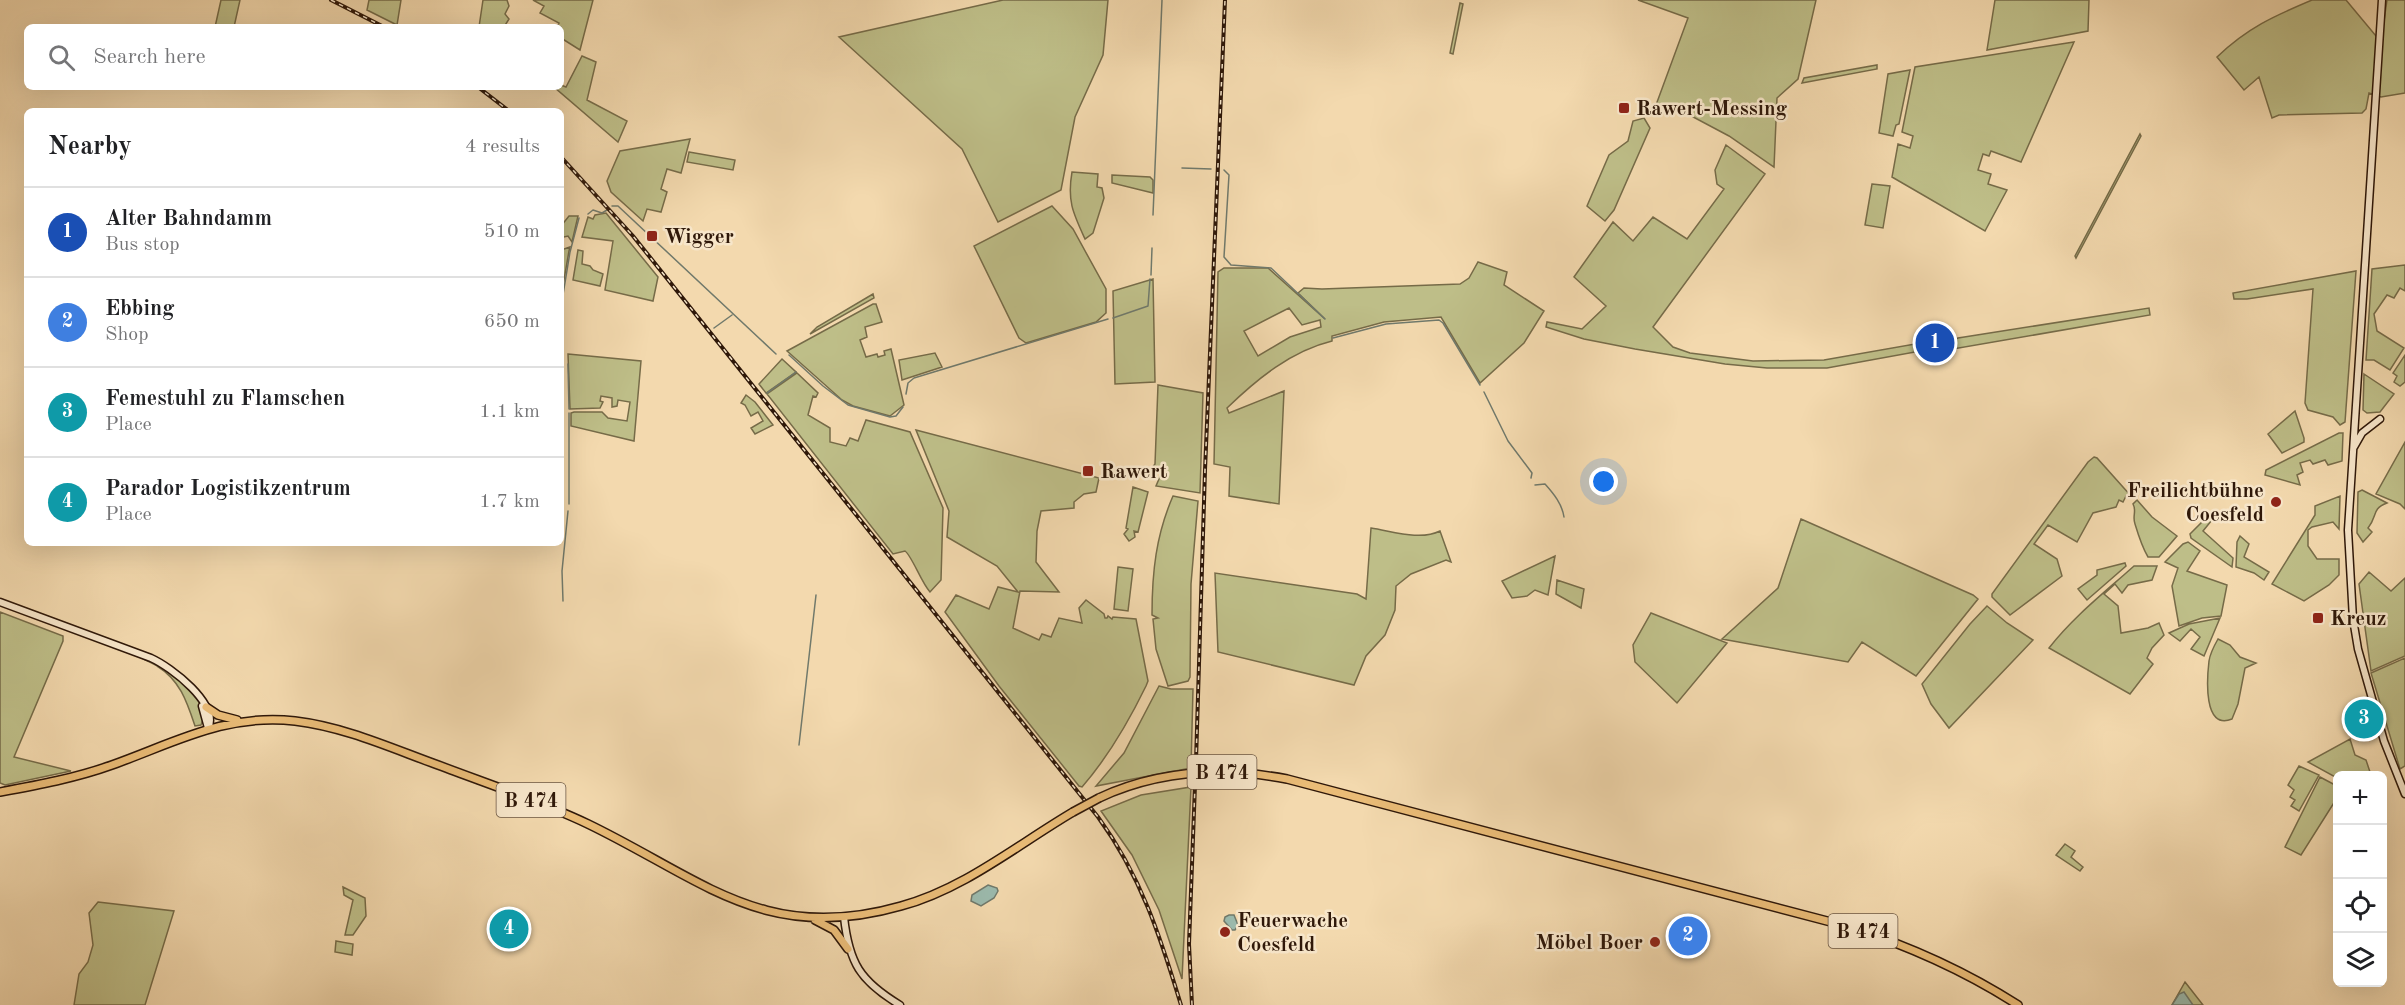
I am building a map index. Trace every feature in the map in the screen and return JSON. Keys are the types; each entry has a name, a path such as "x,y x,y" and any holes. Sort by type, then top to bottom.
{"main road":[{"path":"2382,0 2348,530 2355,629 2361,663 2376,716 2405,794"},
{"path":"2353,450 2361,434 2380,419"},
{"path":"0,602 156,661 180,676 206,707 218,715 242,721"},
{"path":"200,700 208,729"},
{"path":"206,707 211,719 208,729"},
{"name":"B 474","path":"0,792 86,774 195,732 242,721 262,718 322,725 575,818 697,884 733,900 777,914 810,918 844,917 878,912 929,897 976,872 1072,812 1100,798 1144,782 1212,772 1273,777 1346,794 1850,927 1942,962 2018,1005"},
{"path":"844,917 848,948"},
{"path":"810,918 834,930 848,948 856,966 867,981 879,992 900,1005"}],"green space":[{"path":"221,0 240,0 235,24 216,24"},
{"path":"369,0 401,0 397,24 367,10"},
{"path":"483,0 507,0 509,6 505,14 509,19 506,24 479,24"},
{"path":"533,0 593,0 580,50 564,40 564,24 558,24 540,13 544,6"},
{"path":"1003,0 1108,0 1103,55 1075,117 1061,190 998,222 962,149 839,37"},
{"path":"1638,0 1816,0 1798,79 1777,98 1774,167 1729,136 1682,111 1656,105 1688,18"},
{"path":"1995,0 2089,0 2088,31 1987,50"},
{"path":"2312,0 2346,0 2381,42 2387,0 2405,0 2405,93 2381,97 2369,93 2366,109 2362,113 2279,115 2272,118 2259,77 2244,90 2217,57 2239,38 2262,24"},
{"path":"1460,3 1463,4 1453,54 1450,53"},
{"path":"2074,42 2021,162 1991,151 1989,156 1983,154 1978,170 1991,174 1988,184 2007,190 1985,231 1892,177 1898,144 1910,148 1913,136 1902,132 1915,67"},
{"path":"582,56 596,62 587,100 627,121 618,142 557,90 564,90 564,86 566,87"},
{"path":"1877,65 1877,69 1802,83 1804,78"},
{"path":"1910,70 1899,124 1896,125 1893,136 1879,133 1888,74"},
{"path":"1644,118 1650,128 1614,210 1605,221 1587,206 1609,155 1628,141 1633,121"},
{"path":"2140,134 2141,136 2076,258 2075,256"},
{"path":"690,139 681,173 667,169 661,189 667,192 661,212 647,209 643,221 611,192 607,181 620,151"},
{"path":"1726,145 1765,174 1653,327 1673,347 1690,353 1753,361 1824,360 1932,341 1937,348 1827,368 1767,368 1725,364 1635,349 1584,339 1546,327 1547,322 1582,329 1606,306 1574,277 1613,222 1633,241 1653,217 1687,239 1724,189 1717,184 1715,170"},
{"path":"689,152 735,160 733,170 687,162"},
{"path":"1072,172 1098,174 1097,187 1102,188 1104,198 1093,233 1085,239 1072,207 1070,191"},
{"path":"1112,175 1150,177 1153,180 1153,193 1112,183"},
{"path":"1872,184 1890,186 1883,228 1865,225"},
{"path":"1052,206 1073,229 1106,289 1106,313 1096,322 1026,343 1019,338 974,246"},
{"path":"606,213 658,277 653,301 605,290 613,241 582,237 588,217 593,219 595,215"},
{"path":"569,216 578,216 572,242 568,236 564,237 564,222"},
{"path":"570,247 564,280 564,249"},
{"path":"578,250 583,251 582,264 603,274 600,286 573,280"},
{"path":"1478,262 1507,272 1504,285 1544,311 1524,343 1480,383 1441,317 1384,322 1332,336 1332,341 1303,352 1275,367 1227,408 1229,413 1284,391 1279,504 1229,496 1230,467 1214,464 1218,272 1224,268 1268,268 1325,319 1298,293 1304,288 1460,284 1469,278","holes":["1289,308 1302,325 1320,320 1321,327 1290,337 1258,356 1244,331"]},
{"path":"2405,265 2405,291 2400,288 2394,298 2387,295 2374,314 2377,331 2404,348 2390,370 2374,360 2366,360 2372,269"},
{"path":"2356,271 2345,422 2340,425 2333,417 2308,410 2305,403 2313,289 2247,299 2234,299 2233,293"},
{"path":"1153,279 1155,382 1115,384 1113,291"},
{"path":"873,294 874,298 810,334 817,327"},
{"path":"876,304 882,322 865,327 867,337 860,340 866,357 877,354 878,357 885,355 884,351 891,349 904,405 890,416 853,406 842,400 787,351"},
{"path":"2149,308 2150,315 1953,349 1946,343 1958,338"},
{"path":"935,353 942,367 902,380 899,360"},
{"path":"568,354 641,361 634,441 571,426 571,413 574,412 602,412 608,418 627,421 630,402 618,400 617,406 612,407 612,398 601,396 600,401 603,402 600,408 570,409"},
{"path":"2405,355 2405,382 2400,386 2394,382 2397,376 2393,373"},
{"path":"782,359 796,372 766,393 759,384"},
{"path":"797,373 818,393 816,397 813,396 808,415 830,428 830,442 846,446 850,438 858,441 866,420 910,432 943,508 941,580 930,592 908,554 905,551 893,554 767,394"},
{"path":"2364,374 2394,394 2380,412 2367,413 2363,410"},
{"path":"1158,385 1203,393 1200,493 1156,486 1162,472 1152,468 1155,464"},
{"path":"746,395 755,402 773,425 755,434 751,428 763,421 758,412 751,416 745,405 741,403"},
{"path":"2295,411 2304,442 2282,453 2268,434"},
{"path":"916,430 1099,478 1096,492 1084,494 1074,502 1074,508 1041,511 1037,531 1036,562 1059,592 1020,591 1013,628 1039,640 1042,634 1051,637 1059,618 1082,623 1079,608 1086,600 1104,614 1105,618 1108,616 1112,619 1113,617 1136,619 1148,681 1117,739 1082,787 999,686 945,612 956,595 989,609 998,587 1018,592 997,566 947,537 949,511"},
{"path":"2343,433 2342,461 2328,465 2325,460 2313,464 2310,460 2300,463 2303,472 2297,475 2300,485 2265,475 2266,470"},
{"path":"2405,442 2405,509 2400,504 2376,494"},
{"path":"2094,457 2131,496 2129,498 2126,496 2123,502 2119,500 2116,507 2093,513 2077,542 2048,525 2034,544 2057,559 2062,576 2010,615 1992,597 1992,594 2088,462"},
{"path":"1133,487 1148,492 1138,532 1134,531 1135,537 1129,541 1124,534 1128,529 1126,528"},
{"path":"2362,490 2387,503 2377,510 2368,528 2372,532 2363,542 2357,533 2358,492"},
{"path":"1173,496 1198,501 1191,584 1190,677 1188,681 1168,686 1156,649 1153,619 1158,618 1152,615 1152,599 1159,539"},
{"path":"2340,496 2339,529 2333,522 2308,530 2308,546 2317,559 2339,559 2339,575 2329,585 2304,601 2272,584 2315,515 2315,506"},
{"path":"2137,500 2152,517 2177,536 2159,557 2148,557 2140,540 2134,518 2133,504"},
{"path":"2207,517 2212,520 2203,531 2233,558 2232,567 2191,538 2190,534"},
{"path":"1801,519 1978,599 1916,676 1862,642 1848,662 1722,639 1778,588"},
{"path":"1371,528 1415,535 1440,531 1451,562 1446,560 1411,574 1396,586 1395,610 1385,635 1366,656 1354,685 1218,652 1215,573 1357,594 1366,599"},
{"path":"2240,536 2249,544 2244,557 2269,572 2264,580 2254,573 2236,567 2237,542"},
{"path":"2188,542 2200,551 2187,571 2227,585 2221,616 2202,618 2179,626 2172,586 2178,568 2165,562"},
{"path":"1555,556 1548,595 1535,590 1527,596 1512,598 1502,581"},
{"path":"2125,563 2126,566 2087,600 2078,589 2097,575 2097,570"},
{"path":"2134,566 2157,566 2152,580 2128,585 2122,593 2115,584 2104,594 2118,606 2121,633 2148,628 2159,623 2164,635 2152,648 2147,658 2153,664 2130,694 2049,648 2079,615"},
{"path":"1118,567 1133,569 1128,611 1114,609"},
{"path":"2369,572 2391,591 2405,578 2405,656 2371,671 2359,584"},
{"path":"1557,580 1584,589 1581,608 1556,594"},
{"path":"1987,606 2033,640 1949,728 1931,704 1922,684"},
{"path":"0,612 63,636 63,641 14,757 71,771 5,785 0,783"},
{"path":"1651,613 1727,643 1677,703 1635,662 1633,645"},
{"path":"2220,618 2204,656 2191,649 2200,637 2191,629 2180,641 2169,633 2189,624"},
{"path":"2218,639 2230,645 2240,657 2256,663 2245,668 2238,704 2232,719 2223,721 2211,710 2208,690 2210,658"},
{"path":"140,657 149,661 172,674 193,693 200,704 203,715 201,725 195,726 186,700 172,678 157,666"},
{"path":"2405,658 2405,766 2400,769 2371,673"},
{"path":"1159,686 1171,689 1193,689 1191,768 1096,786 1124,753"},
{"path":"2350,739 2355,755 2366,760 2370,771 2333,771 2333,776 2308,762"},
{"path":"2299,766 2319,775 2299,811 2291,806 2295,800 2290,797 2294,790 2288,785"},
{"path":"2320,777 2333,784 2333,804 2301,855 2285,847"},
{"path":"1191,787 1182,979 1159,910 1132,855 1101,811 1141,795"},
{"path":"2065,844 2075,851 2071,857 2083,867 2080,871 2056,855"},
{"path":"343,887 365,898 366,916 353,935 345,935 353,900 344,895"},
{"path":"98,902 174,911 145,1005 74,1005 79,974 88,962 93,945 89,913"},
{"path":"336,941 353,944 352,955 335,952"},
{"path":"2185,982 2203,1005 2172,1005"}],"shaded area":[{"path":"988,885 997,888 998,891 994,898 981,906 971,901 972,895"},
{"path":"1229,915 1234,915 1238,925 1235,930 1232,930 1224,921"},
{"path":"2184,992 2193,1005 2172,1005 2179,994"}],"waterway":[{"path":"1153,215 1162,0"},
{"path":"1182,168 1211,169"},
{"path":"1224,170 1229,175 1224,257 1231,265 1271,268 1325,319"},
{"path":"612,206 618,206 776,354"},
{"path":"588,214 593,210 602,213 607,210"},
{"path":"564,289 579,218"},
{"path":"1151,275 1152,248"},
{"path":"1113,318 1148,306 1150,279"},
{"path":"714,328 732,315"},
{"path":"906,394 908,383 914,378 1108,319"},
{"path":"1333,338 1386,324 1439,320 1480,385"},
{"path":"789,355 848,405 890,417 896,416 903,407"},
{"path":"568,364 569,409"},
{"path":"767,393 796,372"},
{"path":"1484,392 1508,441 1532,473 1531,478"},
{"path":"569,413 569,504"},
{"path":"1535,485 1545,484 1557,499 1564,517"},
{"path":"563,601 562,571 568,511"},
{"path":"799,745 816,595"}],"railway":[{"path":"331,0 378,24"},
{"path":"1196,761 1205,470 1225,0"},
{"path":"482,90 505,108"},
{"path":"564,160 633,236 1098,817 1138,884 1157,931 1181,1005"},
{"path":"1192,1005 1189,944 1195,785"}],"place":[{"name":"Rawert-Messing","path":"1624,108"},
{"name":"Wigger","path":"652,236"},
{"name":"Alter Bahndamm","path":"1935,343"},
{"name":"Rawert","path":"1088,471"},
{"name":"Freilichtbühne Coesfeld","path":"2276,502"},
{"name":"Kreuz","path":"2318,618"},
{"name":"Femestuhl zu Flamschen","path":"2364,719"},
{"name":"Parador Logistikzentrum","path":"509,929"},
{"name":"Feuerwache Coesfeld","path":"1225,932"},
{"name":"Ebbing","path":"1688,936"},
{"name":"Möbel Boer","path":"1655,942"}]}
